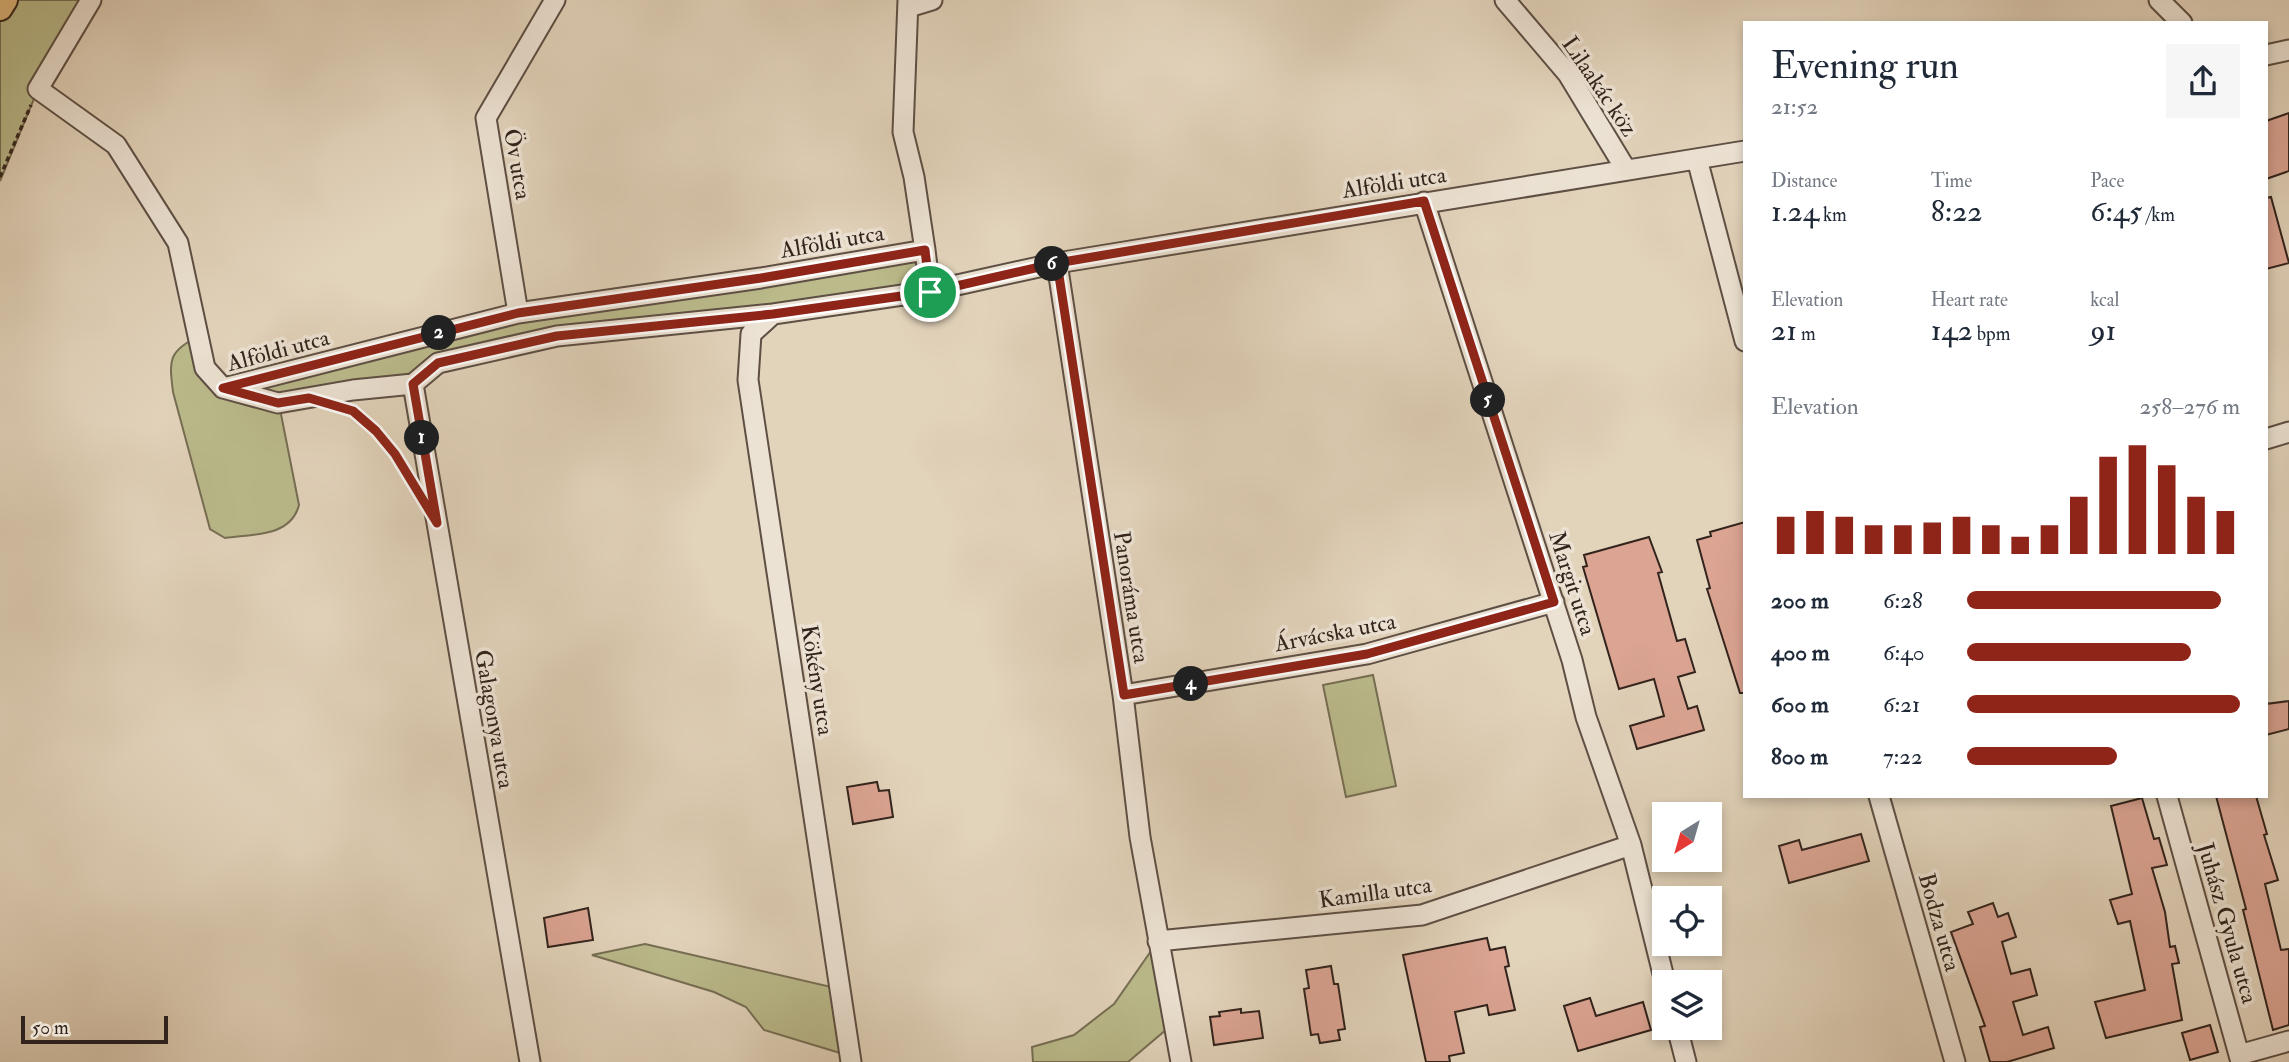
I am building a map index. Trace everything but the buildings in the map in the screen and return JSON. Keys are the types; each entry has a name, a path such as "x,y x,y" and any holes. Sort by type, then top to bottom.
{"main road":[{"path":"0,8 5,0"}],"street":[{"path":"91,0 38,89 116,145 178,243 205,368 223,388"},
{"name":"Öv utca","path":"518,313 485,118 555,0"},
{"path":"930,292 914,177 903,132 909,4 932,0"},
{"name":"Lilaakác köz","path":"1505,0 1567,74 1625,168"},
{"path":"2159,0 2180,21"},
{"path":"2268,55 2289,50"},
{"name":"Alföldi utca","path":"223,388 278,403 354,390 413,384 438,363 557,336 773,314 930,292 1057,263 1625,168 1743,151"},
{"path":"1697,159 1743,333"},
{"name":"Margit utca","path":"1424,201 1554,602 1587,717 1631,845 1662,970"},
{"name":"Alföldi utca","path":"223,388 518,313 761,278 925,250"},
{"name":"Panoráma utca","path":"1057,263 1124,695 1140,837 1181,1062"},
{"name":"Kökény utca","path":"773,314 751,334 748,380 851,1062"},
{"name":"Galagonya utca","path":"413,384 530,1062"},
{"path":"2268,438 2289,432"},
{"name":"Árvácska utca","path":"1124,695 1367,654 1554,602"},
{"name":"Bodza utca","path":"1880,798 1955,1062"},
{"name":"Juhász Gyula utca","path":"2168,798 2240,1059"},
{"name":"Kamilla utca","path":"1158,941 1422,915 1631,845"},
{"path":"1680,1040 1686,1062"},
{"path":"2240,1059 2289,1041"}],"path":[{"path":"0,177 38,89"},
{"path":"342,408 353,411 376,431 409,477"}],"green space":[{"path":"0,0 91,0 38,89 0,181"},
{"path":"925,250 930,291 500,347 413,384 279,404 299,505 295,515 279,528 259,534 225,538 210,529 173,392 171,372 176,352 198,336 223,388 518,313"},
{"path":"1373,675 1396,786 1346,797 1323,685"},
{"path":"1158,941 1174,1023 1128,1062 1033,1062 1032,1047 1074,1035 1114,1004"},
{"path":"645,944 840,989 850,1056 764,1030 746,1007 714,992 592,955"}],"route":[{"path":"930,292 802,307 773,314 557,336 438,363 413,384 437,523 395,454 376,431 353,411 309,398 278,403 223,388 518,313 761,278 925,250 930,292 1057,263 1124,695 1367,654 1554,602 1424,201 1057,263 1017,272 930,292"}]}
